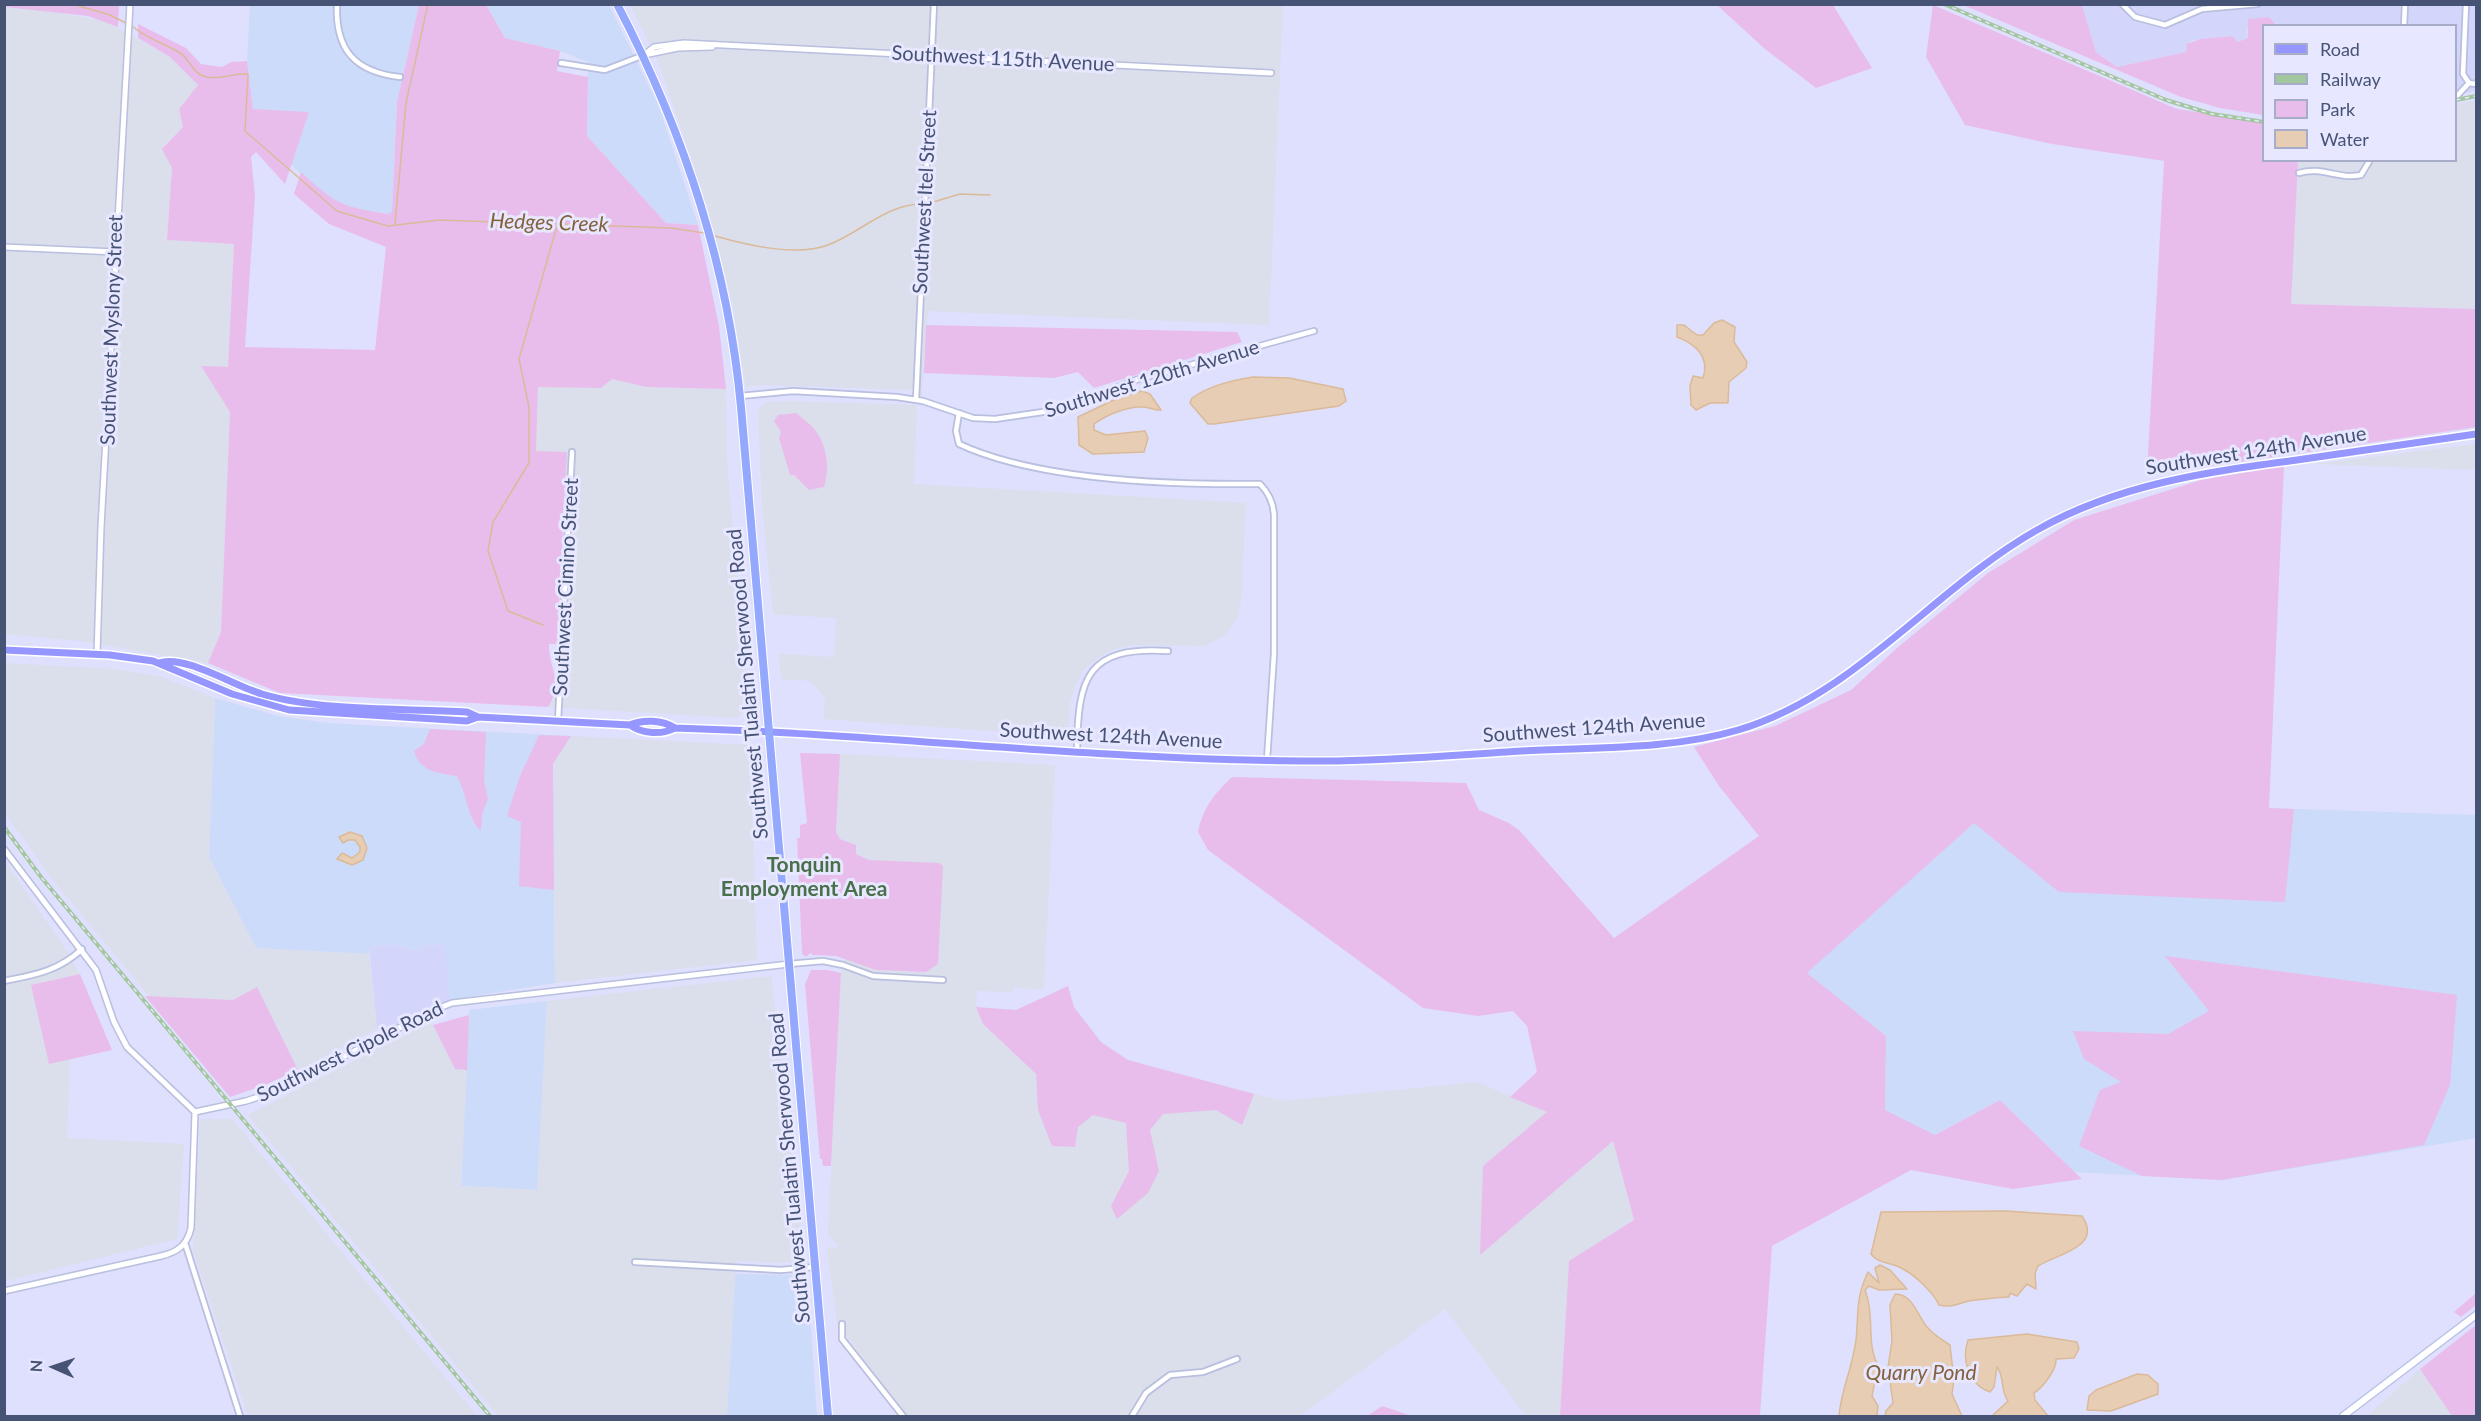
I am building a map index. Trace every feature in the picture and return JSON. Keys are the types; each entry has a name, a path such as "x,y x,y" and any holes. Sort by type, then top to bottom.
{"highway":[{"name":"Southwest Tualatin Sherwood Road","path":"617,4 644,55 683,150 705,218 725,300 740,396 828,1416"}],"main road":[{"name":"Southwest 124th Avenue","path":"4,650 98,655 159,663 166,669 232,694 290,710 467,721 478,717 630,725 638,722 658,722 668,723 675,728 1267,760 1370,759 1690,740 1736,731 1778,716 1823,692 2003,551 2052,522 2085,506 2142,486 2176,478 2476,434"},
{"path":"2343,1416 2476,1315"}],"street":[{"name":"Southwest Myslony Street","path":"98,655 101,527 130,4"},
{"path":"337,4 337,31 350,56 375,73 400,77"},
{"name":"Southwest Itel Street","path":"916,400 934,4"},
{"path":"2122,4 2137,18 2165,25 2202,9 2258,4"},
{"path":"2404,24 2405,4"},
{"path":"2466,4 2462,63 2465,79 2469,83"},
{"name":"Southwest 115th Avenue","path":"561,63 605,70 644,55 654,47 672,43 1271,73"},
{"path":"2457,97 2469,83"},
{"path":"2457,87 2469,83 2476,84"},
{"path":"2299,173 2320,169 2351,177 2361,175 2369,162"},
{"path":"4,247 116,252"},
{"name":"Southwest 120th Avenue","path":"740,396 793,391 916,400 973,418 995,419 1054,412 1132,381 1314,331"},
{"path":"958,413 956,431 958,444 981,454 1020,465 1092,476 1194,484 1260,484 1271,500 1274,514 1274,654 1267,760"},
{"name":"Southwest Cimino Street","path":"558,721 572,452"},
{"path":"1077,750 1080,697 1086,680 1096,666 1120,652 1168,651"},
{"path":"4,849 82,949 101,979 124,1043 143,1065 195,1112 191,1228 185,1243 169,1254 4,1292"},
{"path":"4,981 50,971 65,964 82,949"},
{"path":"789,964 829,962 873,976 943,980"},
{"name":"Southwest Cipole Road","path":"195,1112 246,1101 277,1091 452,1003 789,964"},
{"path":"185,1243 240,1416"},
{"path":"635,1262 781,1270 815,1267"},
{"path":"842,1324 842,1339 903,1416"},
{"path":"1132,1416 1146,1393 1170,1375 1203,1372 1237,1359"}],"shaded area":[{"path":"250,5 419,5 397,102 392,212 388,214 347,207 331,200 291,165 308,113 253,109 247,61"},
{"path":"486,5 609,5 658,104 698,225 666,223 587,136 588,62 560,51 505,38"},
{"path":"630,5 1283,5 1269,325 928,311 922,396 913,390 764,385 746,387 732,301 707,206 660,66"},
{"path":"2082,5 2476,5 2476,91 2457,95 2457,24 2262,24 2247,29 2248,38 2243,42 2238,42 2232,36 2200,39 2191,41 2187,52 2117,67 2096,52"},
{"path":"4,7 55,12 107,22 170,57 198,85 179,109 183,126 162,149 172,167 167,240 234,244 228,367 202,367 230,411 221,632 208,663 80,641 5,634"},
{"path":"2476,100 2476,309 2290,304 2298,162 2457,162 2457,104"},
{"path":"612,379 646,387 726,389 727,461 748,708 737,718 548,707 554,698 567,453 536,451 538,386 601,388"},
{"path":"766,402 917,405 914,484 1246,503 1241,602 1237,618 1225,635 1205,646 1134,645 1115,649 1100,656 1085,669 1076,683 1070,703 1068,731 1062,736 824,719 825,697 810,681 781,679 779,654 834,657 836,618 773,614 762,505 758,411"},
{"path":"2476,444 2476,470 2315,464"},
{"path":"5,663 115,669 159,676 215,698 209,857 256,948 369,954 377,1029 298,1070 257,987 233,1000 150,997 52,879 5,813"},
{"path":"215,698 278,716 328,723 571,736 553,764 555,983 450,1000 445,944 420,946 421,951 390,944 370,946 369,954 256,948 209,857"},
{"path":"571,736 750,745 757,960 555,983 553,764"},
{"path":"840,754 1055,765 1044,989 1013,988 1013,992 977,991 976,1007 983,1024 1036,1074 1038,1110 1056,1063 1177,1073 1282,1101 1477,1082 1613,1140 1634,1220 1569,1262 1560,1416 1526,1416 1445,1309 1300,1416 903,1416 837,1323 827,1248 839,1247 828,1235 841,973 845,958 876,970 926,972 938,964 941,864 869,860 856,854 856,845 840,839 836,832"},
{"path":"2012,788 2269,808 2476,815 2476,1138 2222,1180 2075,1172 2000,1100 1935,1135 1885,1110 1886,1036 1806,973"},
{"path":"4,860 80,974 32,985 49,1063 70,1059 67,1138 184,1144 177,1239 5,1281"},
{"path":"390,944 420,951 420,946 446,944 450,1000 382,1032 377,1029 369,946"},
{"path":"771,976 804,1251 799,1260 782,1263 736,1261 727,1416 498,1416 248,1115 431,1022 455,1069 467,1070 461,1186 537,1190 547,1001"},
{"path":"547,1001 538,1190 461,1186 469,1010"},
{"path":"200,1119 232,1119 477,1416 248,1416 193,1251"},
{"path":"735,1274 801,1275 808,1282 817,1416 727,1416"},
{"path":"2420,1369 2452,1416 2368,1416 2369,1414"}],"green space":[{"path":"4,5 119,5 118,27 88,16 5,7"},
{"path":"419,5 486,5 505,38 560,51 557,71 588,77 587,136 666,223 698,225 719,326 726,389 646,387 612,379 601,388 538,387 536,451 567,452 557,644 549,644 556,682 553,698 548,707 280,693 208,663 221,632 230,412 201,366 228,367 234,244 167,240 172,168 162,149 183,127 179,109 198,85 170,57 138,38 138,24 186,48 201,64 222,67 231,62 247,61 253,109 309,112 285,184 256,152 251,157 255,195 245,347 375,350 386,247 329,224 294,194 301,172 332,198 349,206 388,214 392,212 397,102"},
{"path":"1717,5 1833,5 1872,68 1816,88 1765,49"},
{"path":"1933,5 2177,109 2262,122 2262,162 2298,162 2291,304 2476,309 2476,427 2220,465 2147,473 2164,161 2052,144 1965,125 1926,57"},
{"path":"1963,5 2082,5 2096,52 2117,67 2186,52 2187,44 2200,39 2232,36 2238,42 2248,38 2248,19 2269,17 2275,24 2262,24 2262,115 2220,108 2181,97"},
{"path":"926,325 1237,332 1242,342 1094,388 1078,372 1054,378 924,373"},
{"path":"797,413 813,428 825,450 827,465 824,487 809,490 794,475 790,475 779,438 781,432 774,421 778,415"},
{"path":"2284,466 2269,808 2294,809 2285,902 2059,892 1974,823 1807,973 1886,1036 1885,1110 1935,1135 2000,1100 2082,1179 2013,1189 1911,1170 1772,1246 1760,1416 1560,1416 1569,1261 1634,1220 1613,1141 1480,1255 1483,1166 1547,1112 1510,1097 1537,1072 1527,1026 1513,1011 1478,1016 1423,1008 1208,850 1198,832 1206,809 1215,796 1232,777 1466,783 1479,810 1519,830 1614,938 1759,836 1719,786 1694,747 1775,726 1851,690 1897,648 1988,573 2074,520 2201,480"},
{"path":"430,729 486,732 484,781 488,799 482,814 481,831 470,813 457,776 431,770 417,758 414,751 424,744"},
{"path":"539,735 571,736 553,764 554,890 519,886 521,822 507,816 520,776"},
{"path":"800,753 840,754 836,832 840,839 856,845 856,854 869,860 939,863 943,866 938,964 926,972 876,970 836,956 810,953 806,957 802,954 797,838 800,838 800,825 807,823"},
{"path":"2165,956 2457,995 2450,1085 2424,1145 2222,1180 2142,1176 2079,1146 2100,1090 2121,1082 2084,1059 2073,1031 2168,1034 2209,1011"},
{"path":"811,970 841,973 831,1166 823,1166 822,1159 820,1159 805,984"},
{"path":"80,974 112,1050 49,1064 31,985"},
{"path":"1068,986 1074,1007 1101,1042 1128,1060 1254,1094 1242,1125 1216,1110 1163,1114 1150,1130 1159,1171 1148,1193 1117,1219 1111,1206 1129,1171 1126,1123 1093,1115 1078,1127 1075,1147 1052,1146 1038,1110 1036,1074 983,1024 976,1007 1016,1010"},
{"path":"257,987 298,1070 230,1097 145,996 233,1000"},
{"path":"469,1015 467,1070 455,1069 433,1025"},
{"path":"2476,1293 2476,1305 2461,1317 2454,1312"},
{"path":"2476,1325 2476,1416 2452,1416 2420,1369"},
{"path":"1382,1406 1412,1416 1367,1416"}],"water":[{"path":"1722,320 1735,327 1734,342 1747,362 1746,368 1729,382 1728,403 1710,403 1696,410 1691,405 1690,386 1693,376 1703,378 1705,364 1700,352 1690,343 1677,337 1677,325 1684,325 1697,335 1703,335 1714,323"},
{"path":"1253,377 1289,378 1343,389 1346,401 1339,406 1214,424 1208,424 1190,403 1192,398 1214,387"},
{"path":"1142,391 1150,394 1161,410 1137,407 1124,410 1111,414 1094,424 1094,430 1106,435 1145,431 1148,438 1144,452 1093,454 1079,445 1078,417 1122,396"},
{"path":"350,832 362,836 367,848 363,860 352,865 337,859 342,853 352,858 360,852 360,847 355,840 343,843 339,837"},
{"path":"2005,1211 2082,1216 2087,1227 2087,1235 2076,1248 2038,1266 2035,1273 2036,1289 2027,1284 2017,1296 2010,1293 2009,1297 1949,1306 1939,1305 1928,1290 1906,1271 1877,1260 1871,1254 1881,1212"},
{"name":"Quarry Pond","path":"1880,1265 1890,1270 1907,1289 1879,1290 1869,1286 1865,1290 1870,1309 1872,1348 1878,1365 1872,1396 1878,1406 1877,1416 1839,1416 1854,1350 1861,1290 1868,1272 1879,1283 1875,1268"},
{"name":"Quarry Pond","path":"1895,1294 1906,1297 1927,1327 1950,1345 1954,1380 1952,1394 1962,1416 1885,1416 1893,1403 1888,1367 1892,1341 1890,1305"},
{"path":"2027,1334 2077,1342 2079,1349 2074,1358 2056,1359 2048,1378 2034,1393 2035,1400 2048,1416 1992,1416 2008,1401 2001,1375 1997,1367 1994,1387 1990,1392 1977,1384 1966,1363 1968,1340"},
{"path":"2137,1374 2148,1375 2158,1384 2158,1394 2111,1411 2087,1410 2089,1396 2096,1390"}],"waterway":[{"name":"Hedges Creek","path":"72,4 110,15 128,24"},
{"name":"Hedges Creek","path":"395,224 406,103 428,4"},
{"name":"Hedges Creek","path":"132,26 180,53 202,76 218,78 248,74 245,131 337,211 388,226 439,220 671,228 704,233"},
{"name":"Hedges Creek","path":"930,203 960,194 990,195"},
{"name":"Hedges Creek","path":"715,236 787,250 815,248 840,240 896,209 921,204"},
{"path":"543,625 508,611 488,551 493,522 529,463 529,407 519,359 557,226"}],"railway":[{"path":"1944,4 2166,100 2212,114 2262,122"},
{"path":"2457,100 2476,96"},
{"path":"4,827 41,877 490,1416"}],"district":[{"name":"Tonquin Employment Area","path":"804,877"}]}
